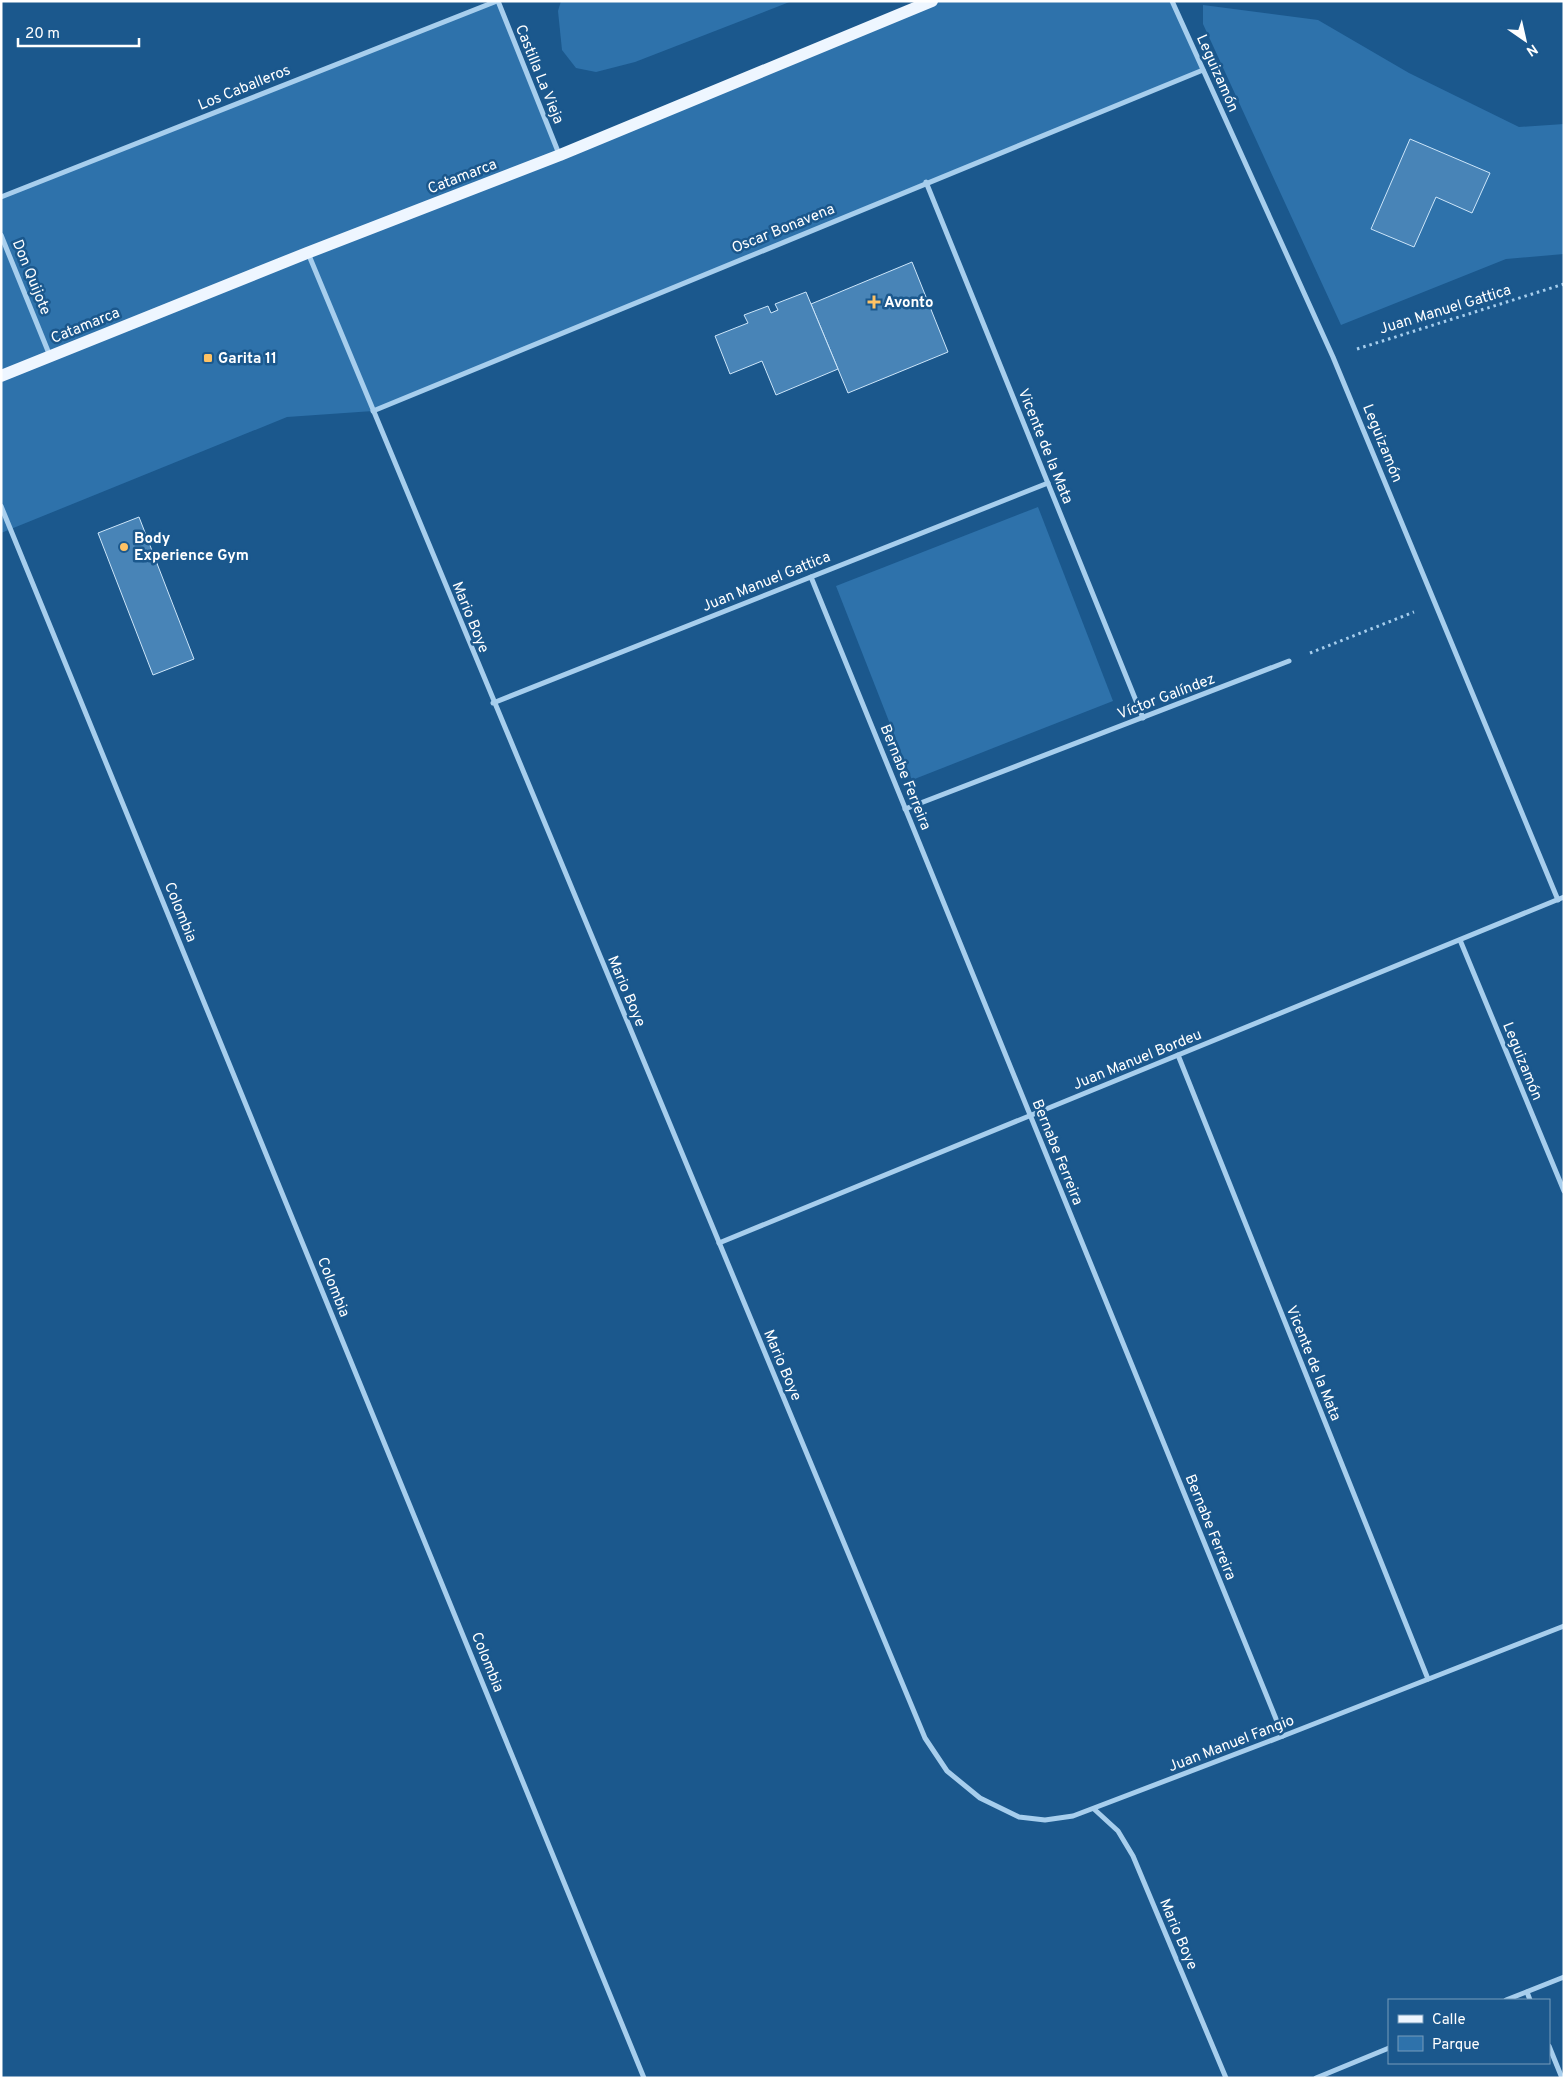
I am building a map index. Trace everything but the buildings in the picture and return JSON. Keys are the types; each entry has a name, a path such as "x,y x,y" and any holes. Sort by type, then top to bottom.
{"main road":[{"name":"Catamarca","path":"1,376 308,253 560,155 932,1"}],"street":[{"name":"Castilla La Vieja","path":"497,1 560,155"},
{"name":"Los Caballeros","path":"1,197 497,1"},
{"name":"Leguizamón","path":"1172,1 1333,357 1561,898"},
{"name":"Oscar Bonavena","path":"373,411 926,182 1203,70"},
{"name":"Vicente de la Mata","path":"926,182 1143,718"},
{"name":"Don Quijote","path":"1,235 50,356"},
{"name":"Mario Boye","path":"308,253 493,703 925,1738"},
{"name":"Juan Manuel Gattica","path":"493,703 1048,483"},
{"name":"Colombia","path":"1,506 644,2078"},
{"name":"Bernabe Ferreira","path":"811,577 1283,1736"},
{"name":"Víctor Galíndez","path":"905,809 1289,661"},
{"name":"Juan Manuel Bordeu","path":"719,1243 1561,898"},
{"name":"Leguizamón","path":"1460,940 1564,1191"},
{"name":"Vicente de la Mata","path":"1178,1055 1428,1679"},
{"name":"Juan Manuel Fangio","path":"925,1738 947,1770 980,1798 1019,1817 1044,1820 1073,1816 1564,1626"},
{"name":"Mario Boye","path":"1094,1809 1118,1831 1133,1856 1226,2078"},
{"path":"1509,1999 1564,1977"},
{"path":"1527,1992 1530,1999"},
{"path":"1316,2078 1388,2048"},
{"path":"1550,2048 1562,2078"}],"path":[{"name":"Juan Manuel Gattica","path":"1333,357 1564,284"},
{"path":"1289,661 1436,604"}],"green space":[{"path":"497,1 560,155 932,1 1172,1 1203,70 373,411 287,417 1,533 1,197"},
{"path":"561,1 792,1 635,62 596,72 576,68 562,50 558,11"},
{"path":"1203,5 1318,20 1409,73 1519,127 1564,124 1564,254 1506,259 1341,325 1203,24"},
{"path":"1038,507 1113,701 912,780 836,586"}],"place":[{"name":"Avonto","path":"874,302"},
{"name":"Garita 11","path":"208,358"},
{"name":"Body Experience Gym","path":"124,547"}]}
